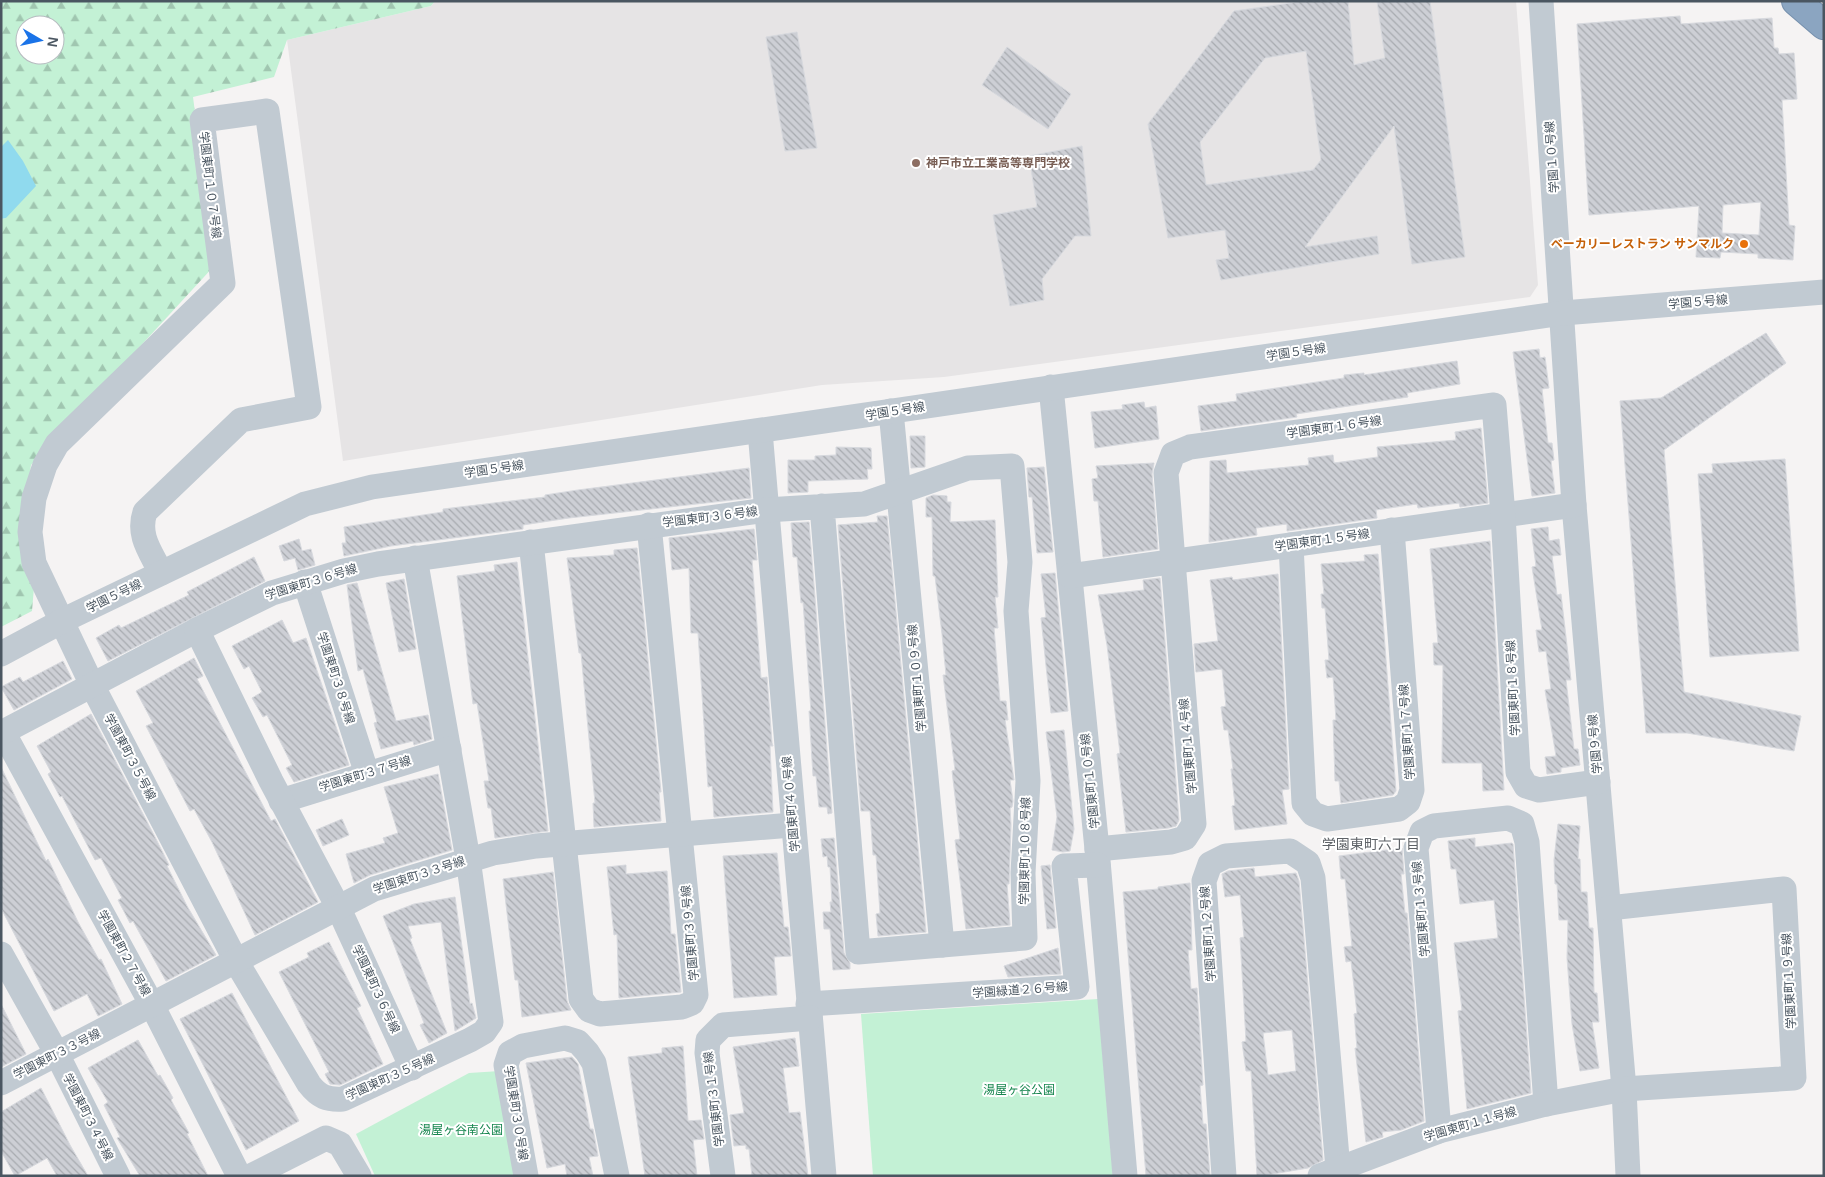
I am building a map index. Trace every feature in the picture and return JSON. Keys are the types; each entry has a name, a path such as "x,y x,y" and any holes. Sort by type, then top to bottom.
{"highway":[{"path":"1796,1 1824,25"}],"street":[{"name":"学園１０号線","path":"1541,1 1563,313"},
{"name":"学園東町１０７号線","path":"63,621 34,563 30,532 34,498 45,464 57,444 222,283 202,120 267,111 309,407 241,420 145,512 141,524 142,535 161,573"},
{"name":"学園５号線","path":"1,654 63,621 305,504 372,487 760,432 1563,313 1824,292"},
{"name":"学園９号線","path":"1563,313 1574,505 1624,1089 1628,1176"},
{"name":"学園東町１０号線","path":"1051,388 1098,857 1125,1176"},
{"name":"学園東町１６号線","path":"1172,562 1166,473 1173,454 1190,447 1494,405 1503,515"},
{"name":"学園東町１０９号線","path":"891,412 942,945"},
{"name":"学園東町４０号線","path":"760,432 792,825 824,1176"},
{"name":"学園東町１０８号線","path":"766,510 869,502 968,468 1012,466 1020,562 1016,611 1028,781 1022,873 1025,938 858,952 822,506"},
{"name":"学園東町１５号線","path":"1070,576 1574,505"},
{"name":"学園東町３６号線","path":"412,1068 339,909 281,801 197,630 259,598 344,571 415,558 766,510"},
{"name":"学園東町１８号線","path":"1503,515 1518,772 1526,786 1539,790 1598,782"},
{"name":"学園東町３９号線","path":"531,542 581,999 589,1010 600,1014 682,1007 692,1003 696,995 649,525"},
{"name":"学園東町１７号線","path":"1291,545 1304,802 1313,814 1327,819 1399,809 1408,802 1412,790 1392,530"},
{"name":"学園東町３５号線","path":"63,621 92,686 236,961 318,1095 330,1100 353,1097 484,1032 490,1022 468,859 415,558"},
{"name":"学園東町１４号線","path":"1098,857 1186,838 1194,824 1172,562"},
{"name":"学園東町３８号線","path":"305,582 367,774"},
{"path":"2,733 197,630"},
{"name":"学園東町２７号線","path":"2,733 152,1005 239,1176"},
{"name":"学園東町３７号線","path":"281,801 449,749"},
{"name":"学園東町１３号線","path":"1439,1131 1416,848 1422,832 1434,826 1508,818 1522,824 1527,842 1546,1104"},
{"name":"学園東町３３号線","path":"1,1083 339,909 374,889 493,852 565,843 792,825"},
{"name":"学園東町１２号線","path":"1224,1176 1204,881 1210,864 1226,856 1290,851 1308,863 1313,878 1329,1172"},
{"name":"学園緑道２６号線","path":"809,1011 1077,986 1064,866 1098,857"},
{"name":"学園東町１９号線","path":"1609,908 1784,889 1794,1078 1624,1089"},
{"name":"学園東町３４号線","path":"1,954 57,1054 118,1176"},
{"name":"学園東町３１号線","path":"723,1176 707,1053 708,1040 723,1025 809,1011"},
{"name":"学園東町３０号線","path":"526,1176 506,1065 510,1053 523,1046 565,1038 578,1042 594,1063 617,1176"},
{"name":"学園東町１１号線","path":"1329,1172 1439,1131 1546,1104 1624,1089"},
{"path":"251,1176 326,1138 340,1144 359,1176"}],"shaded area":[{"name":"神戸市立工業高等専門学校","path":"435,1 1516,1 1538,285 1530,297 944,377 822,385 343,461 287,40 431,6"}],"green space":[{"path":"1,1 435,1 431,6 287,40 274,77 193,97 215,265 31,465 22,530 34,587 32,611 1,627 1,219 6,218 9,141 1,147"},
{"name":"湯屋ヶ谷公園","path":"1098,999 1113,1176 873,1176 861,1014"},
{"name":"湯屋ヶ谷南公園","path":"500,1071 514,1176 375,1176 356,1134 469,1073"}],"water":[{"path":"8,140 23,161 36,186 6,218 1,219 1,147"}],"building":[{"path":"1305,1 1348,1 1354,65 1385,58 1377,1 1430,1 1465,257 1412,264 1394,126 1305,247 1377,236 1379,254 1221,280 1216,260 1229,258 1225,230 1168,238 1148,124 1234,11","holes":["1306,51 1321,160 1313,170 1206,185 1200,142 1265,58"]},
{"path":"1680,16 1681,24 1772,18 1774,48 1778,48 1779,54 1794,53 1797,99 1782,100 1789,225 1795,226 1793,260 1758,258 1758,254 1721,252 1720,258 1696,257 1699,206 1589,215 1577,24","holes":["1761,202 1759,235 1722,233 1723,205"]},
{"path":"797,32 817,148 785,151 766,37"},
{"path":"1007,47 1071,94 1048,129 982,85"},
{"path":"1082,146 1091,236 1075,236 1042,279 1044,300 1010,306 993,215 1037,207 1029,156"},
{"path":"1766,333 1786,363 1664,450 1684,692 1801,716 1794,751 1687,733 1646,733 1620,401 1661,398"},
{"path":"1539,349 1540,358 1545,357 1549,388 1542,389 1548,443 1552,443 1554,460 1551,461 1555,493 1532,496 1513,352"},
{"path":"1457,361 1460,384 1407,393 1408,397 1296,414 1297,417 1201,431 1198,406 1237,401 1236,394 1344,378 1344,375 1364,373 1364,375"},
{"path":"1144,402 1145,408 1156,406 1159,439 1095,448 1091,412 1123,409 1122,405"},
{"path":"1481,428 1488,503 1460,507 1459,503 1418,508 1417,504 1376,510 1377,518 1287,531 1287,524 1256,528 1257,535 1209,542 1210,461 1226,460 1227,473 1309,465 1308,458 1333,455 1334,463 1378,457 1377,447 1456,440 1455,432"},
{"path":"910,436 925,436 925,467 911,468"},
{"path":"836,447 871,448 872,469 867,469 868,479 808,481 808,492 788,493 788,460 815,460 815,456 836,455"},
{"path":"1785,459 1799,651 1710,657 1698,474 1713,473 1712,464"},
{"path":"1154,463 1152,474 1158,549 1103,557 1098,501 1094,501 1092,479 1098,478 1096,466"},
{"path":"1044,467 1053,552 1037,553 1032,497 1029,497 1027,468"},
{"path":"749,468 751,498 569,518 523,525 523,529 391,546 344,556 342,543 346,543 344,527 443,512 443,509 545,497 545,495 578,490"},
{"path":"933,495 947,496 947,502 951,502 950,522 995,520 998,597 995,597 998,628 994,628 1000,701 1006,701 1008,720 1005,720 1014,780 1010,780 1013,801 1010,808 1009,884 1007,884 1010,925 966,929 955,840 960,839 952,771 955,770 943,675 946,675 942,634 935,576 933,576 932,517 926,517 926,498"},
{"path":"877,516 887,516 926,932 878,936 876,914 880,913 876,855 873,855 870,811 861,811 838,525 878,522"},
{"path":"809,522 832,813 828,814 827,807 819,807 816,776 813,776 809,711 811,711 803,602 801,603 797,557 793,557 791,523"},
{"path":"1548,527 1549,541 1559,539 1561,555 1552,556 1557,595 1561,594 1571,680 1566,680 1574,749 1578,749 1580,765 1561,768 1561,772 1547,774 1545,757 1556,756 1545,690 1551,689 1546,651 1539,652 1536,630 1542,630 1532,567 1536,566 1531,529"},
{"path":"754,529 757,560 752,560 761,678 767,677 773,746 770,746 773,812 714,817 712,786 708,787 698,633 691,633 689,568 672,570 669,538"},
{"path":"299,539 302,551 311,549 315,565 298,570 295,558 284,561 279,546"},
{"path":"1490,541 1504,790 1483,791 1482,763 1442,763 1443,665 1434,665 1433,643 1438,643 1430,549"},
{"path":"637,548 661,792 659,792 661,821 594,827 593,803 595,803 581,653 579,653 567,558 614,555 614,550"},
{"path":"1378,554 1396,791 1393,795 1341,803 1339,781 1335,781 1333,720 1336,720 1333,677 1327,678 1325,660 1329,660 1325,608 1322,608 1321,594 1324,594 1321,564 1365,561 1364,555"},
{"path":"254,557 265,581 108,661 96,638 119,625 121,628 189,595 187,592"},
{"path":"517,562 548,831 495,838 491,808 488,808 484,781 489,781 477,703 473,704 457,576 495,571 494,565"},
{"path":"1055,573 1068,711 1051,713 1041,618 1046,617 1041,574"},
{"path":"1278,574 1289,789 1282,790 1287,824 1235,830 1232,806 1235,805 1231,769 1233,769 1228,730 1224,730 1221,707 1226,706 1222,669 1196,672 1194,644 1218,641 1210,580 1232,577 1233,580"},
{"path":"1160,578 1179,820 1176,826 1168,828 1126,832 1117,754 1120,753 1107,645 1098,595 1144,590 1143,580"},
{"path":"404,579 416,649 399,652 386,583"},
{"path":"357,583 396,721 428,715 432,739 414,745 413,741 381,749 374,723 377,722 363,669 358,671 347,585"},
{"path":"282,620 293,643 306,638 349,765 294,782 286,768 292,765 267,715 263,717 252,698 262,692 249,666 244,669 232,646"},
{"path":"194,658 203,676 197,679 271,821 275,819 318,902 255,935 212,842 194,809 190,811 146,726 153,723 136,691"},
{"path":"63,661 72,679 14,710 1,687 20,677 23,682"},
{"path":"91,714 169,865 167,866 187,906 216,955 166,981 133,921 130,923 118,900 122,898 101,858 95,860 62,796 60,797 48,774 51,772 37,746"},
{"path":"1064,730 1074,829 1070,851 1063,852 1052,850 1057,817 1046,732"},
{"path":"1,767 46,861 48,859 78,922 99,960 101,959 122,1004 98,1016 87,994 54,1011 1,908"},
{"path":"438,774 452,850 370,875 354,883 346,854 385,843 383,838 398,833 384,787"},
{"path":"342,819 349,835 323,846 316,830"},
{"path":"1558,824 1580,826 1578,859 1580,859 1581,892 1587,892 1589,928 1593,928 1594,993 1597,993 1599,1022 1592,1022 1599,1068 1580,1071 1572,1024 1567,958 1568,920 1559,920 1557,884 1555,884 1554,860"},
{"path":"834,838 844,953 850,963 850,969 833,970 830,929 824,929 823,912 831,912 830,867 828,867 827,856 823,857 821,839"},
{"path":"1475,838 1475,847 1513,844 1531,1093 1467,1109 1458,1011 1462,1010 1454,943 1498,938 1494,900 1460,904 1456,869 1451,869 1448,841"},
{"path":"1402,848 1404,874 1401,874 1405,913 1407,913 1424,1121 1401,1130 1382,1132 1383,1137 1366,1142 1355,1048 1357,1048 1354,1014 1357,1013 1351,961 1346,962 1344,947 1352,946 1345,879 1341,879 1339,856"},
{"path":"777,853 784,927 788,927 791,956 774,957 777,995 734,998 723,856"},
{"path":"626,865 626,874 667,871 671,934 675,934 681,992 619,998 617,934 614,935 607,867"},
{"path":"1050,865 1056,928 1047,929 1041,866"},
{"path":"1254,868 1255,877 1296,873 1299,881 1323,1160 1308,1168 1257,1176 1251,1071 1246,1071 1242,1042 1246,1041 1240,938 1244,937 1240,895 1225,897 1222,874 1228,871","holes":["1292,1030 1296,1071 1268,1075 1263,1033"]},
{"path":"553,872 567,1001 571,1010 522,1017 518,980 515,980 503,879"},
{"path":"1190,883 1192,950 1188,950 1191,989 1197,988 1203,1085 1200,1086 1203,1124 1206,1124 1210,1176 1146,1176 1123,892 1158,889 1158,887"},
{"path":"455,897 470,1004 472,1003 476,1018 455,1031 441,922 408,926 412,938 410,939 447,1033 429,1043 420,1025 424,1023 383,916 414,904"},
{"path":"329,942 361,1006 357,1008 383,1064 340,1085 330,1084 325,1074 329,1072 279,972 309,957 307,953"},
{"path":"1058,948 1061,974 1008,977 1004,966"},
{"path":"232,993 299,1121 246,1150 180,1019"},
{"path":"1,1004 26,1054 1,1067"},
{"path":"795,1038 799,1066 783,1068 789,1113 800,1112 808,1176 752,1176 749,1149 746,1149 746,1145 734,1146 730,1115 744,1113 733,1047"},
{"path":"138,1040 173,1098 171,1100 189,1133 187,1134 208,1176 140,1176 117,1138 120,1137 104,1105 108,1102 88,1068"},
{"path":"683,1046 688,1121 701,1120 704,1139 693,1140 697,1176 645,1176 628,1057 662,1053 662,1048"},
{"path":"572,1057 578,1064 590,1129 593,1129 598,1156 589,1157 593,1176 567,1176 565,1164 547,1168 526,1063"},
{"path":"41,1088 88,1176 57,1176 47,1158 15,1176 1,1151 1,1112"}],"place":[{"name":"神戸市立工業高等専門学校","path":"916,163"},
{"name":"ベーカリーレストラン サンマルク","path":"1744,244"}],"district":[{"name":"学園東町六丁目","path":"1371,844"}]}
